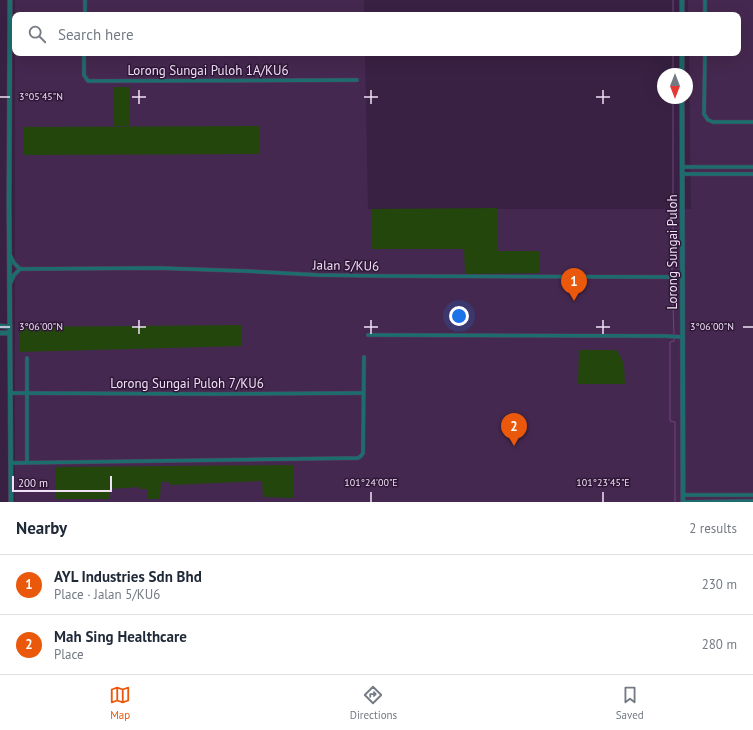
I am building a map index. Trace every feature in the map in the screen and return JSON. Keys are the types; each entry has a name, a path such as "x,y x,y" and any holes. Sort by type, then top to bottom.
{"street":[{"path":"10,0 11,502"},
{"path":"85,0 85,12"},
{"path":"682,0 682,12"},
{"path":"705,0 705,12"},
{"name":"Lorong Sungai Puloh 1A/KU6","path":"84,56 84,75 88,81 357,80"},
{"path":"682,56 682,68"},
{"path":"704,56 704,114 708,120 714,122 753,122"},
{"name":"Lorong Sungai Puloh","path":"682,104 681,276 683,337 683,502"},
{"path":"682,168 753,167"},
{"path":"682,174 753,174"},
{"path":"10,255 14,263 20,268 14,275 10,285"},
{"name":"Jalan 5/KU6","path":"20,268 158,268 318,275 386,276 681,276"},
{"path":"0,326 10,327"},
{"path":"0,333 10,333"},
{"path":"368,336 683,337"},
{"path":"11,462 358,458 363,453 364,357"},
{"path":"27,358 28,462"},
{"name":"Lorong Sungai Puloh 7/KU6","path":"11,393 364,393"},
{"path":"683,495 753,495"},
{"path":"683,502 753,501"}],"shaded area":[{"path":"15,0 364,0 364,12 15,12"},
{"path":"688,0 753,0 753,502 15,502 15,56 365,56 368,209 691,209 690,104 693,104 693,68 689,68 689,56 741,56 741,12 688,12"}],"green space":[{"path":"113,87 130,87 130,126 113,126"},
{"path":"260,126 259,154 23,155 23,127"},
{"path":"497,208 497,251 540,251 540,273 465,274 464,249 371,249 371,209"},
{"path":"241,325 242,346 19,352 19,327"},
{"path":"579,350 616,350 623,362 625,384 578,384"},
{"path":"294,465 294,498 263,497 262,481 170,485 170,482 161,482 160,499 148,499 148,489 140,489 139,487 109,489 109,499 56,499 55,467"}],"waterway":[{"path":"673,0 673,12"},
{"path":"673,56 673,68"},
{"path":"672,275 673,104"},
{"path":"672,278 674,335"},
{"path":"674,338 674,341 670,342 670,421 675,422 675,502"}],"place":[{"name":"AYL Industries Sdn Bhd","path":"574,301"},
{"name":"Mah Sing Healthcare","path":"514,446"}]}
